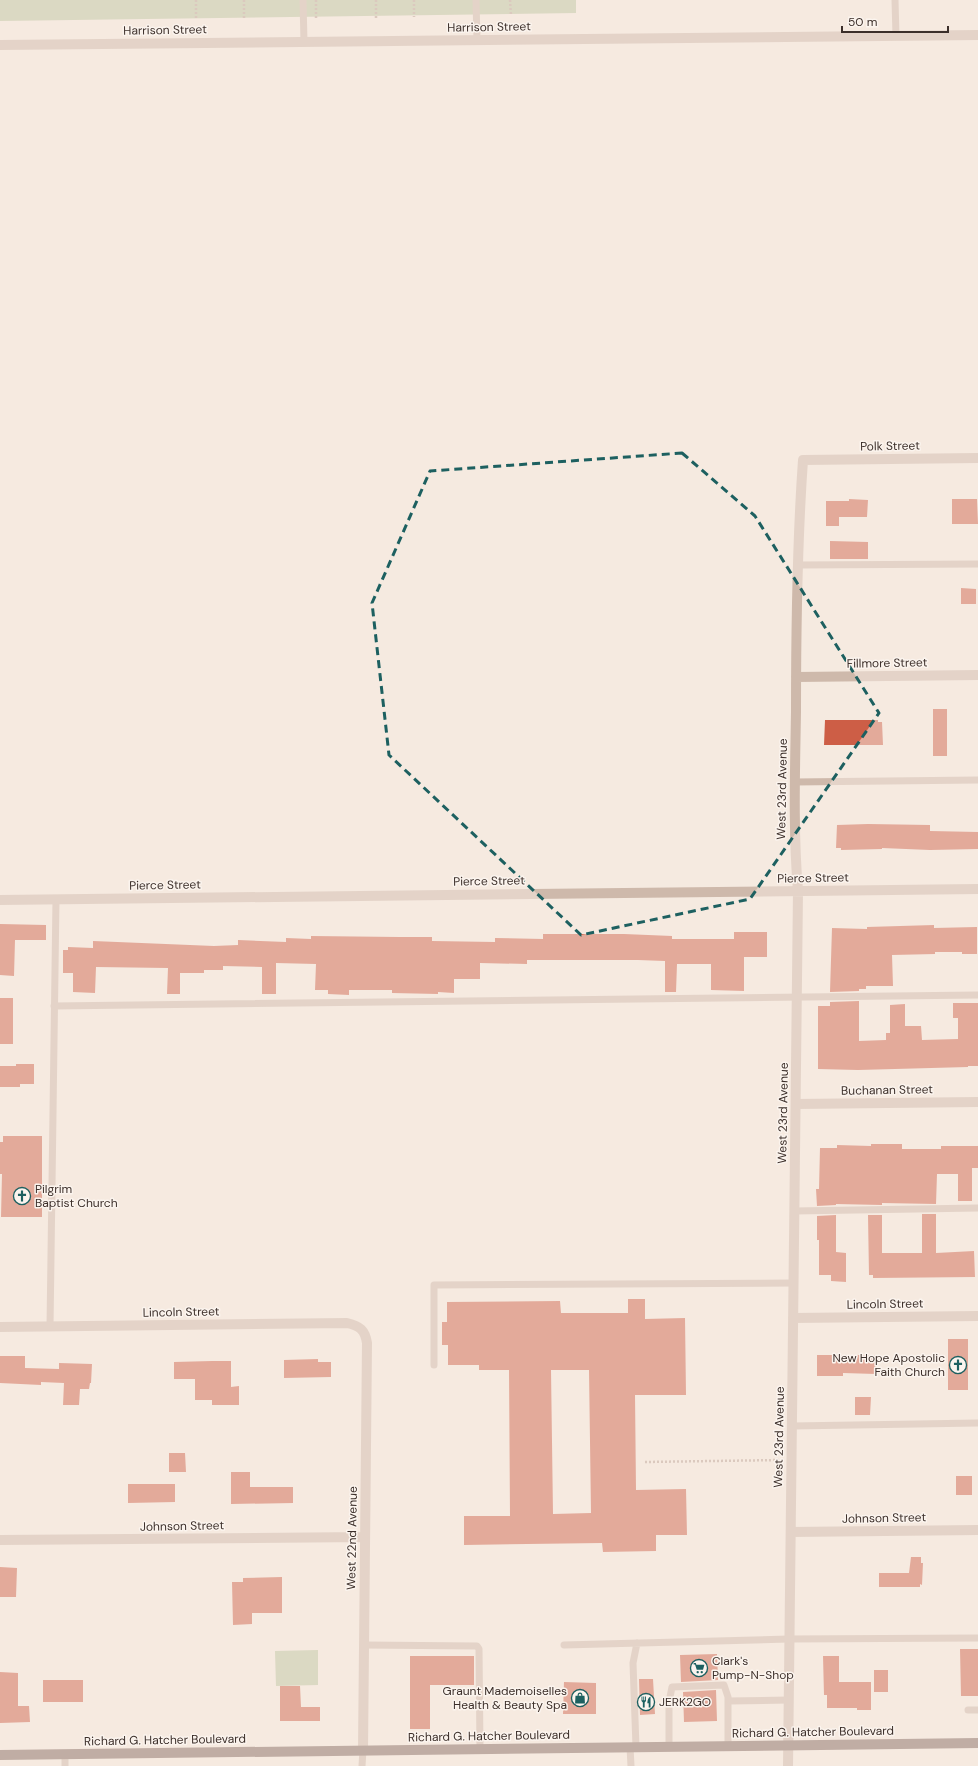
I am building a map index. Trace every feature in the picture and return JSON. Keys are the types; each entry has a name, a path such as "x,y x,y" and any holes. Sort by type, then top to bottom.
{"main road":[{"name":"Richard G. Hatcher Boulevard","path":"0,1755 978,1743"}],"street":[{"name":"Harrison Street","path":"0,45 978,34"},
{"name":"Polk Street","path":"803,460 978,458"},
{"name":"West 23rd Avenue","path":"788,1766 798,891 794,848 798,565 803,460"},
{"name":"Fillmore Street","path":"796,677 978,675"},
{"name":"Pierce Street","path":"0,900 978,889"},
{"name":"Buchanan Street","path":"796,1104 978,1102"},
{"name":"Lincoln Street","path":"793,1318 978,1316"},
{"name":"Lincoln Street","path":"0,1327 347,1324 356,1325 362,1328"},
{"name":"West 22nd Avenue","path":"362,1328 366,1334 368,1343 363,1750"},
{"name":"Johnson Street","path":"791,1532 978,1530"},
{"name":"Johnson Street","path":"0,1540 365,1537"}],"lane":[{"path":"303,0 304,42"},
{"path":"476,0 477,40"},
{"path":"895,0 896,36"},
{"path":"798,565 978,564"},
{"path":"795,782 978,780"},
{"path":"50,1327 56,899"},
{"path":"54,1006 978,995"},
{"path":"794,1211 978,1208"},
{"path":"434,1365 434,1285 793,1282"},
{"path":"792,1426 978,1423"},
{"path":"564,1645 789,1639 978,1638"},
{"path":"631,1766 633,1747 632,1663 637,1643"},
{"path":"364,1645 477,1646 479,1649 480,1749"},
{"path":"669,1747 669,1702 672,1687 724,1685 728,1701 728,1746"},
{"path":"728,1701 789,1700"},
{"path":"968,1710 978,1710"},
{"path":"362,1766 363,1750"},
{"path":"65,1754 65,1766"}],"path":[{"path":"196,0 196,20"},
{"path":"244,0 244,19"},
{"path":"316,0 316,19"},
{"path":"376,0 376,18"},
{"path":"414,0 414,17"},
{"path":"510,0 511,16"},
{"path":"645,1462 791,1460"}],"highlighted area":[{"path":"682,453 755,516 879,713 750,899 581,935 389,755 372,603 430,471"}],"green space":[{"path":"0,0 576,0 576,13 0,21"},
{"path":"318,1650 318,1685 276,1686 275,1651"}],"building":[{"path":"849,499 868,500 867,517 839,517 839,526 826,526 826,501 849,501"},
{"path":"952,499 977,499 978,524 952,524"},
{"path":"830,541 868,542 868,559 830,559"},
{"path":"961,588 976,589 976,604 961,604"},
{"path":"933,709 947,709 947,756 933,756"},
{"path":"825,720 878,720 878,722 882,722 883,745 824,745"},
{"path":"837,825 930,825 930,831 978,832 978,849 930,850 882,848 841,850 841,848 836,848"},
{"path":"0,924 46,925 46,940 15,940 14,976 0,975"},
{"path":"934,925 934,928 977,927 977,954 962,954 962,952 935,952 935,954 892,955 893,986 866,986 866,989 859,989 859,991 830,992 832,928 867,929 867,927"},
{"path":"734,932 767,932 767,957 744,957 744,991 711,990 711,964 677,964 676,992 665,992 665,961 638,960 527,960 527,964 480,963 480,979 454,979 454,993 438,992 438,994 392,993 392,990 349,990 349,995 328,994 328,990 315,990 316,964 276,963 276,994 262,994 262,967 223,966 223,970 204,970 204,973 180,973 180,994 167,994 168,968 96,967 95,993 73,992 73,973 63,973 63,950 68,950 68,947 93,948 93,941 214,946 238,945 238,940 286,942 286,938 311,939 311,936 432,937 432,941 495,942 495,938 543,939 543,934 624,934 672,936 672,939 734,939"},
{"path":"0,998 13,998 13,1044 0,1044"},
{"path":"859,1001 859,1041 886,1040 886,1033 890,1033 890,1005 905,1004 905,1026 921,1026 922,1040 958,1039 958,1018 953,1018 953,1003 978,1003 978,1066 858,1070 818,1069 818,1006 830,1006 830,1002"},
{"path":"16,1064 34,1064 34,1084 20,1084 20,1087 0,1087 0,1066 16,1066"},
{"name":"Pilgrim Baptist Church","path":"3,1136 42,1136 42,1217 1,1217 2,1174 0,1174 0,1142 3,1142"},
{"path":"871,1144 902,1144 902,1149 941,1149 941,1146 978,1146 978,1168 972,1168 972,1201 958,1201 958,1174 937,1174 936,1204 882,1203 882,1205 836,1204 817,1206 816,1189 819,1189 820,1148 837,1148 837,1145 871,1146"},
{"path":"922,1214 936,1214 936,1253 974,1251 975,1277 873,1278 873,1275 869,1275 868,1215 882,1215 882,1253 922,1253"},
{"path":"836,1215 836,1252 846,1253 846,1282 831,1281 831,1275 819,1275 817,1216"},
{"path":"628,1299 645,1299 645,1319 685,1318 686,1395 635,1395 636,1490 686,1489 687,1535 656,1535 656,1551 603,1552 602,1543 464,1545 464,1516 510,1516 509,1370 479,1370 479,1365 448,1365 448,1345 442,1345 442,1322 447,1322 447,1302 560,1301 561,1313 628,1313","holes":["551,1370 589,1370 591,1513 553,1514"]},
{"name":"New Hope Apostolic Faith Church","path":"948,1339 968,1339 968,1390 948,1390"},
{"path":"817,1355 876,1355 876,1374 843,1373 843,1376 817,1376"},
{"path":"0,1356 25,1356 25,1368 59,1369 59,1363 92,1364 91,1383 89,1389 80,1389 79,1405 63,1405 64,1383 41,1382 41,1385 0,1383"},
{"path":"318,1359 318,1362 331,1362 331,1377 284,1378 284,1360"},
{"path":"231,1361 231,1387 239,1386 239,1405 212,1405 212,1400 195,1400 195,1379 174,1379 174,1362"},
{"path":"855,1397 871,1397 870,1415 855,1415"},
{"path":"169,1453 185,1453 186,1472 169,1472"},
{"path":"231,1472 250,1472 250,1487 293,1487 293,1503 231,1504"},
{"path":"956,1476 972,1476 972,1495 956,1495"},
{"path":"128,1484 175,1484 175,1502 128,1503"},
{"path":"911,1557 921,1557 921,1563 923,1563 922,1585 920,1584 920,1587 879,1587 879,1573 909,1573"},
{"path":"0,1567 17,1568 16,1597 0,1597"},
{"path":"282,1577 282,1613 252,1613 252,1624 233,1625 232,1582 243,1582 243,1578"},
{"path":"960,1649 978,1649 978,1696 961,1696"},
{"name":"Clark's Pump-N-Shop","path":"717,1654 718,1680 681,1682 680,1655"},
{"path":"410,1656 474,1656 474,1685 430,1685 430,1729 410,1729"},
{"path":"823,1656 839,1656 839,1682 871,1682 871,1710 857,1710 857,1708 827,1708 827,1695 824,1695"},
{"path":"874,1670 888,1670 888,1692 874,1692"},
{"path":"0,1672 18,1673 18,1706 29,1706 30,1722 0,1723"},
{"name":"JERK2GO","path":"639,1679 653,1679 655,1714 640,1715"},
{"path":"43,1680 83,1680 83,1702 43,1702"},
{"name":"Graunt Mademoiselles Health & Beauty Spa","path":"564,1682 596,1683 596,1714 563,1714"},
{"path":"280,1686 300,1686 301,1707 320,1707 320,1721 280,1721"},
{"path":"716,1690 717,1721 684,1722 683,1692"}],"place":[{"name":"Pilgrim Baptist Church","path":"22,1196"},
{"name":"New Hope Apostolic Faith Church","path":"958,1365"},
{"name":"Clark's Pump-N-Shop","path":"699,1668"},
{"name":"Graunt Mademoiselles Health & Beauty Spa","path":"580,1698"},
{"name":"JERK2GO","path":"646,1702"}]}
